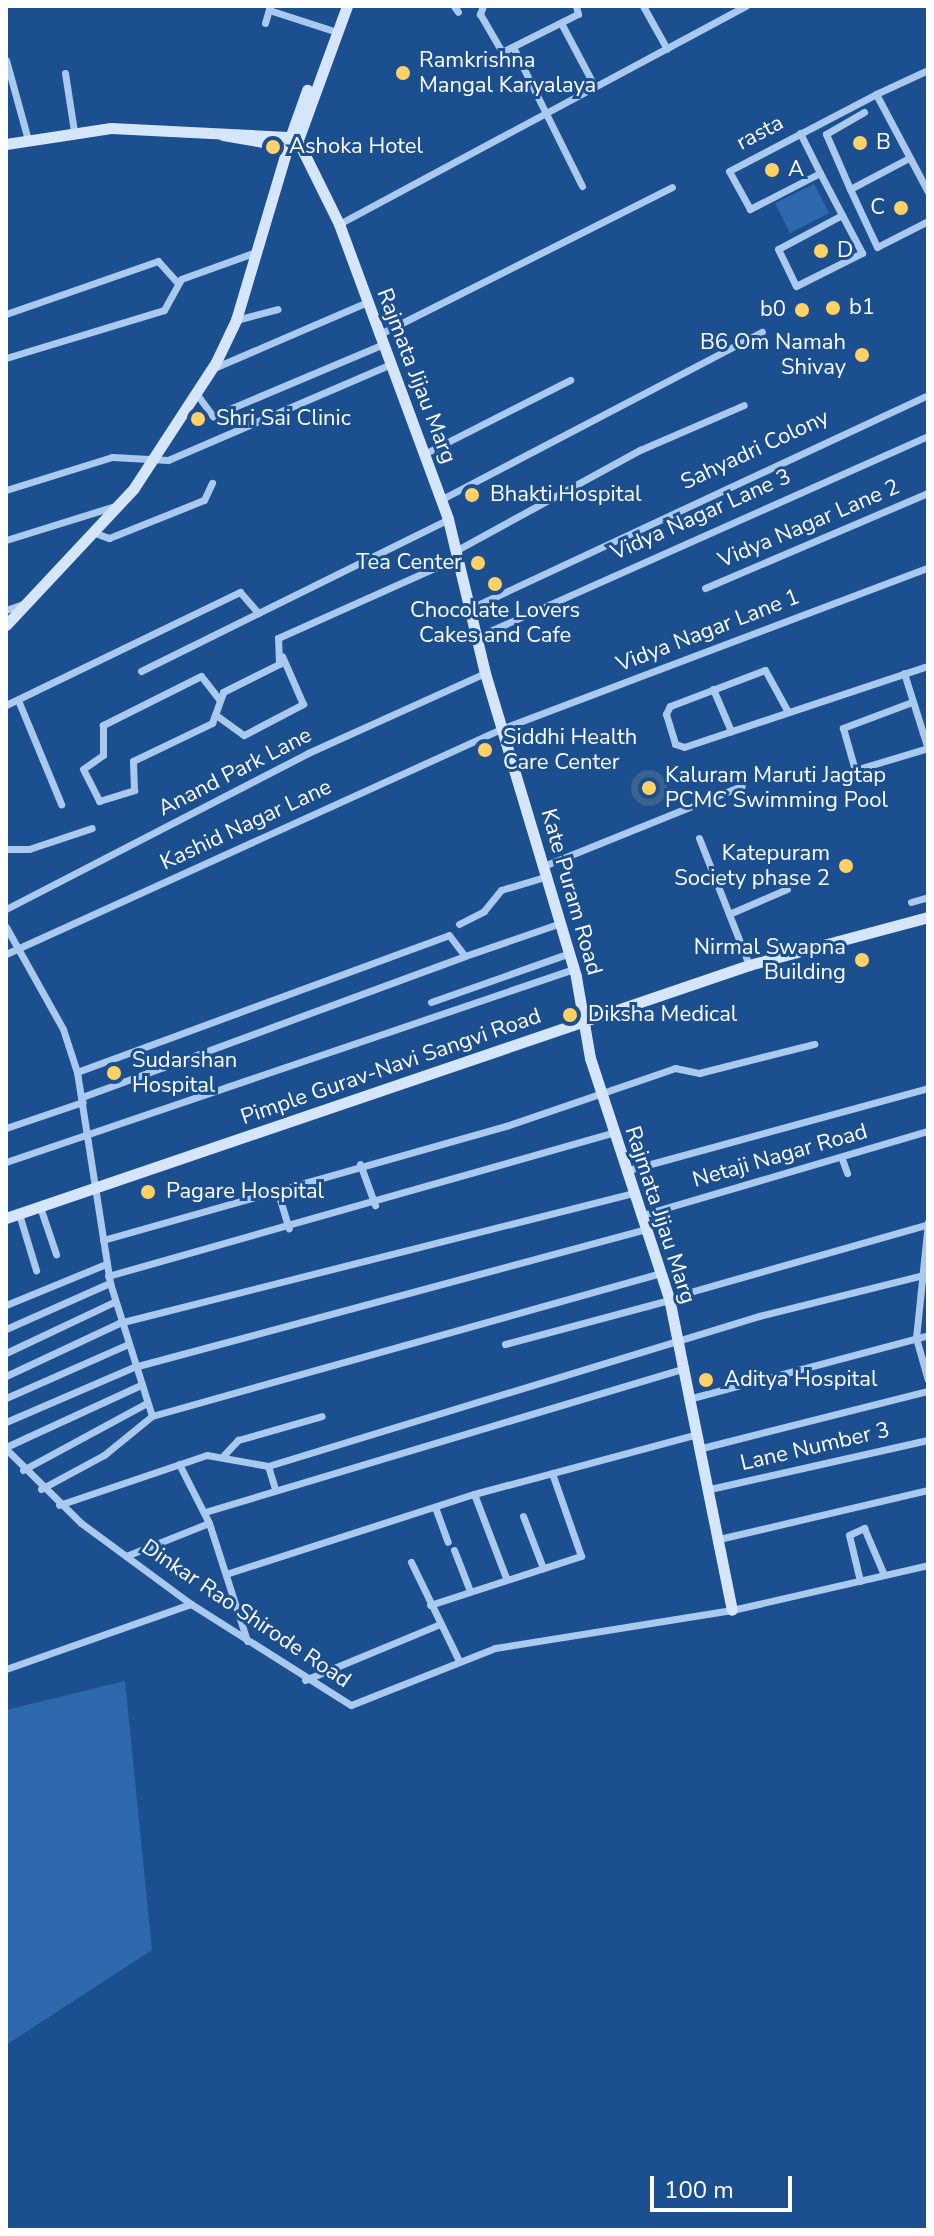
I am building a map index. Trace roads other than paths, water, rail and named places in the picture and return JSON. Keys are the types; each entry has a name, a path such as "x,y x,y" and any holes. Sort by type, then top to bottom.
{"street":[{"path":"6,625 120,505 211,370 236,320 339,6"},
{"path":"293,142 347,6"},
{"path":"483,6 480,14 502,52 578,14 576,6"},
{"path":"643,6 667,49"},
{"path":"339,224 746,6"},
{"path":"265,23 270,8 331,30"},
{"path":"561,23 595,87"},
{"path":"514,49 582,186"},
{"path":"6,60 28,140"},
{"name":"rasta","path":"820,173 750,209 729,173 800,133 928,70"},
{"path":"65,73 74,131"},
{"path":"876,94 907,159 928,192"},
{"path":"6,104 17,101"},
{"path":"864,112 826,134 877,247 928,221"},
{"path":"6,144 74,131 215,132 293,142"},
{"path":"800,133 862,254 796,286 778,249 842,215"},
{"name":"Rajmata Jijau Marg","path":"293,142 339,224 379,340 442,499 501,729"},
{"path":"850,189 907,159"},
{"path":"196,393 213,416 379,340 672,187"},
{"path":"6,358 164,310 177,282 258,251"},
{"path":"6,314 158,261 177,282"},
{"path":"211,370 367,302"},
{"path":"236,320 278,309"},
{"path":"442,499 762,332"},
{"path":"6,490 112,457 157,454 168,460 389,365"},
{"path":"424,454 570,380"},
{"name":"Sahyadri Colony","path":"471,608 802,447 928,395"},
{"path":"216,715 244,735 303,704 281,654 278,638 458,554 640,450 744,405"},
{"name":"Vidya Nagar Lane 3","path":"490,631 928,436"},
{"path":"95,533 109,538 204,500 212,483"},
{"name":"Vidya Nagar Lane 2","path":"705,588 928,493"},
{"path":"6,540 120,505"},
{"path":"141,671 448,519"},
{"name":"Vidya Nagar Lane 1","path":"501,729 928,568"},
{"path":"6,705 240,592 258,613"},
{"path":"6,610 27,602"},
{"path":"219,699 279,664 281,654"},
{"path":"788,712 765,670 667,709 672,738 684,747 928,666"},
{"name":"Anand Park Lane","path":"6,909 308,753 485,673"},
{"path":"904,673 928,748 864,772 851,757 843,728 912,702"},
{"path":"201,676 219,699 212,723 133,761 137,786 104,805 84,778 85,763 104,753 103,725 201,676"},
{"path":"713,689 731,731"},
{"path":"18,700 61,804"},
{"name":"Kate Puram Road","path":"501,729 548,870 584,1021"},
{"name":"Kashid Nagar Lane","path":"6,954 501,729"},
{"path":"459,924 484,911 501,890 742,786"},
{"path":"6,849 29,849 92,828"},
{"path":"699,838 749,965"},
{"path":"729,914 787,889"},
{"path":"911,902 928,897"},
{"name":"Pimple Gurav-Navi Sangvi Road","path":"6,1218 749,965 928,917"},
{"path":"6,1128 561,923"},
{"path":"6,927 63,1029 77,1072 88,1137 92,1191 114,1302 152,1416"},
{"path":"77,1072 449,935 465,956"},
{"path":"431,1002 570,953"},
{"path":"6,1162 88,1137 574,969"},
{"name":"Rajmata Jijau Marg","path":"584,1021 612,1133 669,1299 692,1398 732,1610"},
{"path":"103,1240 278,1193 360,1164 601,1096 675,1068 699,1073 814,1044"},
{"path":"625,1171 928,1088"},
{"name":"Netaji Nagar Road","path":"642,1215 842,1159 928,1131"},
{"path":"6,1329 109,1279 375,1205 612,1133"},
{"path":"842,1159 847,1173"},
{"path":"360,1164 375,1205"},
{"path":"278,1193 289,1228"},
{"path":"6,1376 119,1323 633,1193"},
{"path":"40,1207 56,1254"},
{"path":"19,1214 36,1270"},
{"path":"505,1344 928,1223 925,1275 916,1338 928,1380"},
{"path":"6,1422 134,1367 646,1229"},
{"path":"6,1305 106,1264"},
{"path":"41,1489 104,1455 152,1416 661,1273"},
{"path":"224,1455 242,1466 268,1466 679,1344 925,1275"},
{"path":"6,1353 114,1302"},
{"path":"692,1398 928,1335"},
{"path":"6,1398 126,1345"},
{"path":"205,1512 685,1368"},
{"path":"6,1448 141,1385"},
{"path":"702,1448 928,1391"},
{"path":"23,1470 147,1403"},
{"path":"59,1505 179,1464 224,1455 238,1440 322,1416"},
{"path":"229,1573 474,1494 699,1434"},
{"name":"Lane Number 3","path":"710,1489 928,1440"},
{"name":"Dinkar Rao Shirode Road","path":"6,1448 23,1470 59,1505 191,1604 335,1699 365,1704 458,1659 732,1610 928,1565"},
{"path":"179,1464 205,1512 229,1573 247,1641"},
{"path":"268,1466 275,1489"},
{"path":"430,1605 581,1556 552,1473"},
{"path":"719,1539 928,1490"},
{"path":"474,1494 506,1578"},
{"path":"435,1507 448,1542"},
{"path":"523,1516 543,1568"},
{"path":"126,1556 209,1523"},
{"path":"860,1581 849,1535 864,1528 884,1575"},
{"path":"454,1550 470,1591"},
{"path":"411,1562 458,1659"},
{"path":"6,1669 191,1604"},
{"path":"305,1680 440,1624"}],"place":[{"name":"Ramkrishna Mangal Karyalaya","path":"403,73"},
{"name":"B","path":"860,143"},
{"name":"Ashoka Hotel","path":"273,147"},
{"name":"A","path":"772,170"},
{"name":"C","path":"901,208"},
{"name":"D","path":"821,251"},
{"name":"b1","path":"833,308"},
{"name":"b0","path":"802,310"},
{"name":"B6 Om Namah Shivay","path":"862,355"},
{"name":"Shri Sai Clinic","path":"198,419"},
{"name":"Bhakti Hospital","path":"472,495"},
{"name":"Tea Center","path":"478,563"},
{"name":"Chocolate Lovers Cakes and Cafe","path":"495,584"},
{"name":"Siddhi Health Care Center","path":"485,750"},
{"name":"Kaluram Maruti Jagtap PCMC Swimming Pool","path":"649,788"},
{"name":"Katepuram Society phase 2","path":"846,866"},
{"name":"Nirmal Swapna Building","path":"862,960"},
{"name":"Diksha Medical","path":"570,1015"},
{"name":"Sudarshan Hospital","path":"114,1073"},
{"name":"Pagare Hospital","path":"148,1192"},
{"name":"Aditya Hospital","path":"706,1380"}]}
